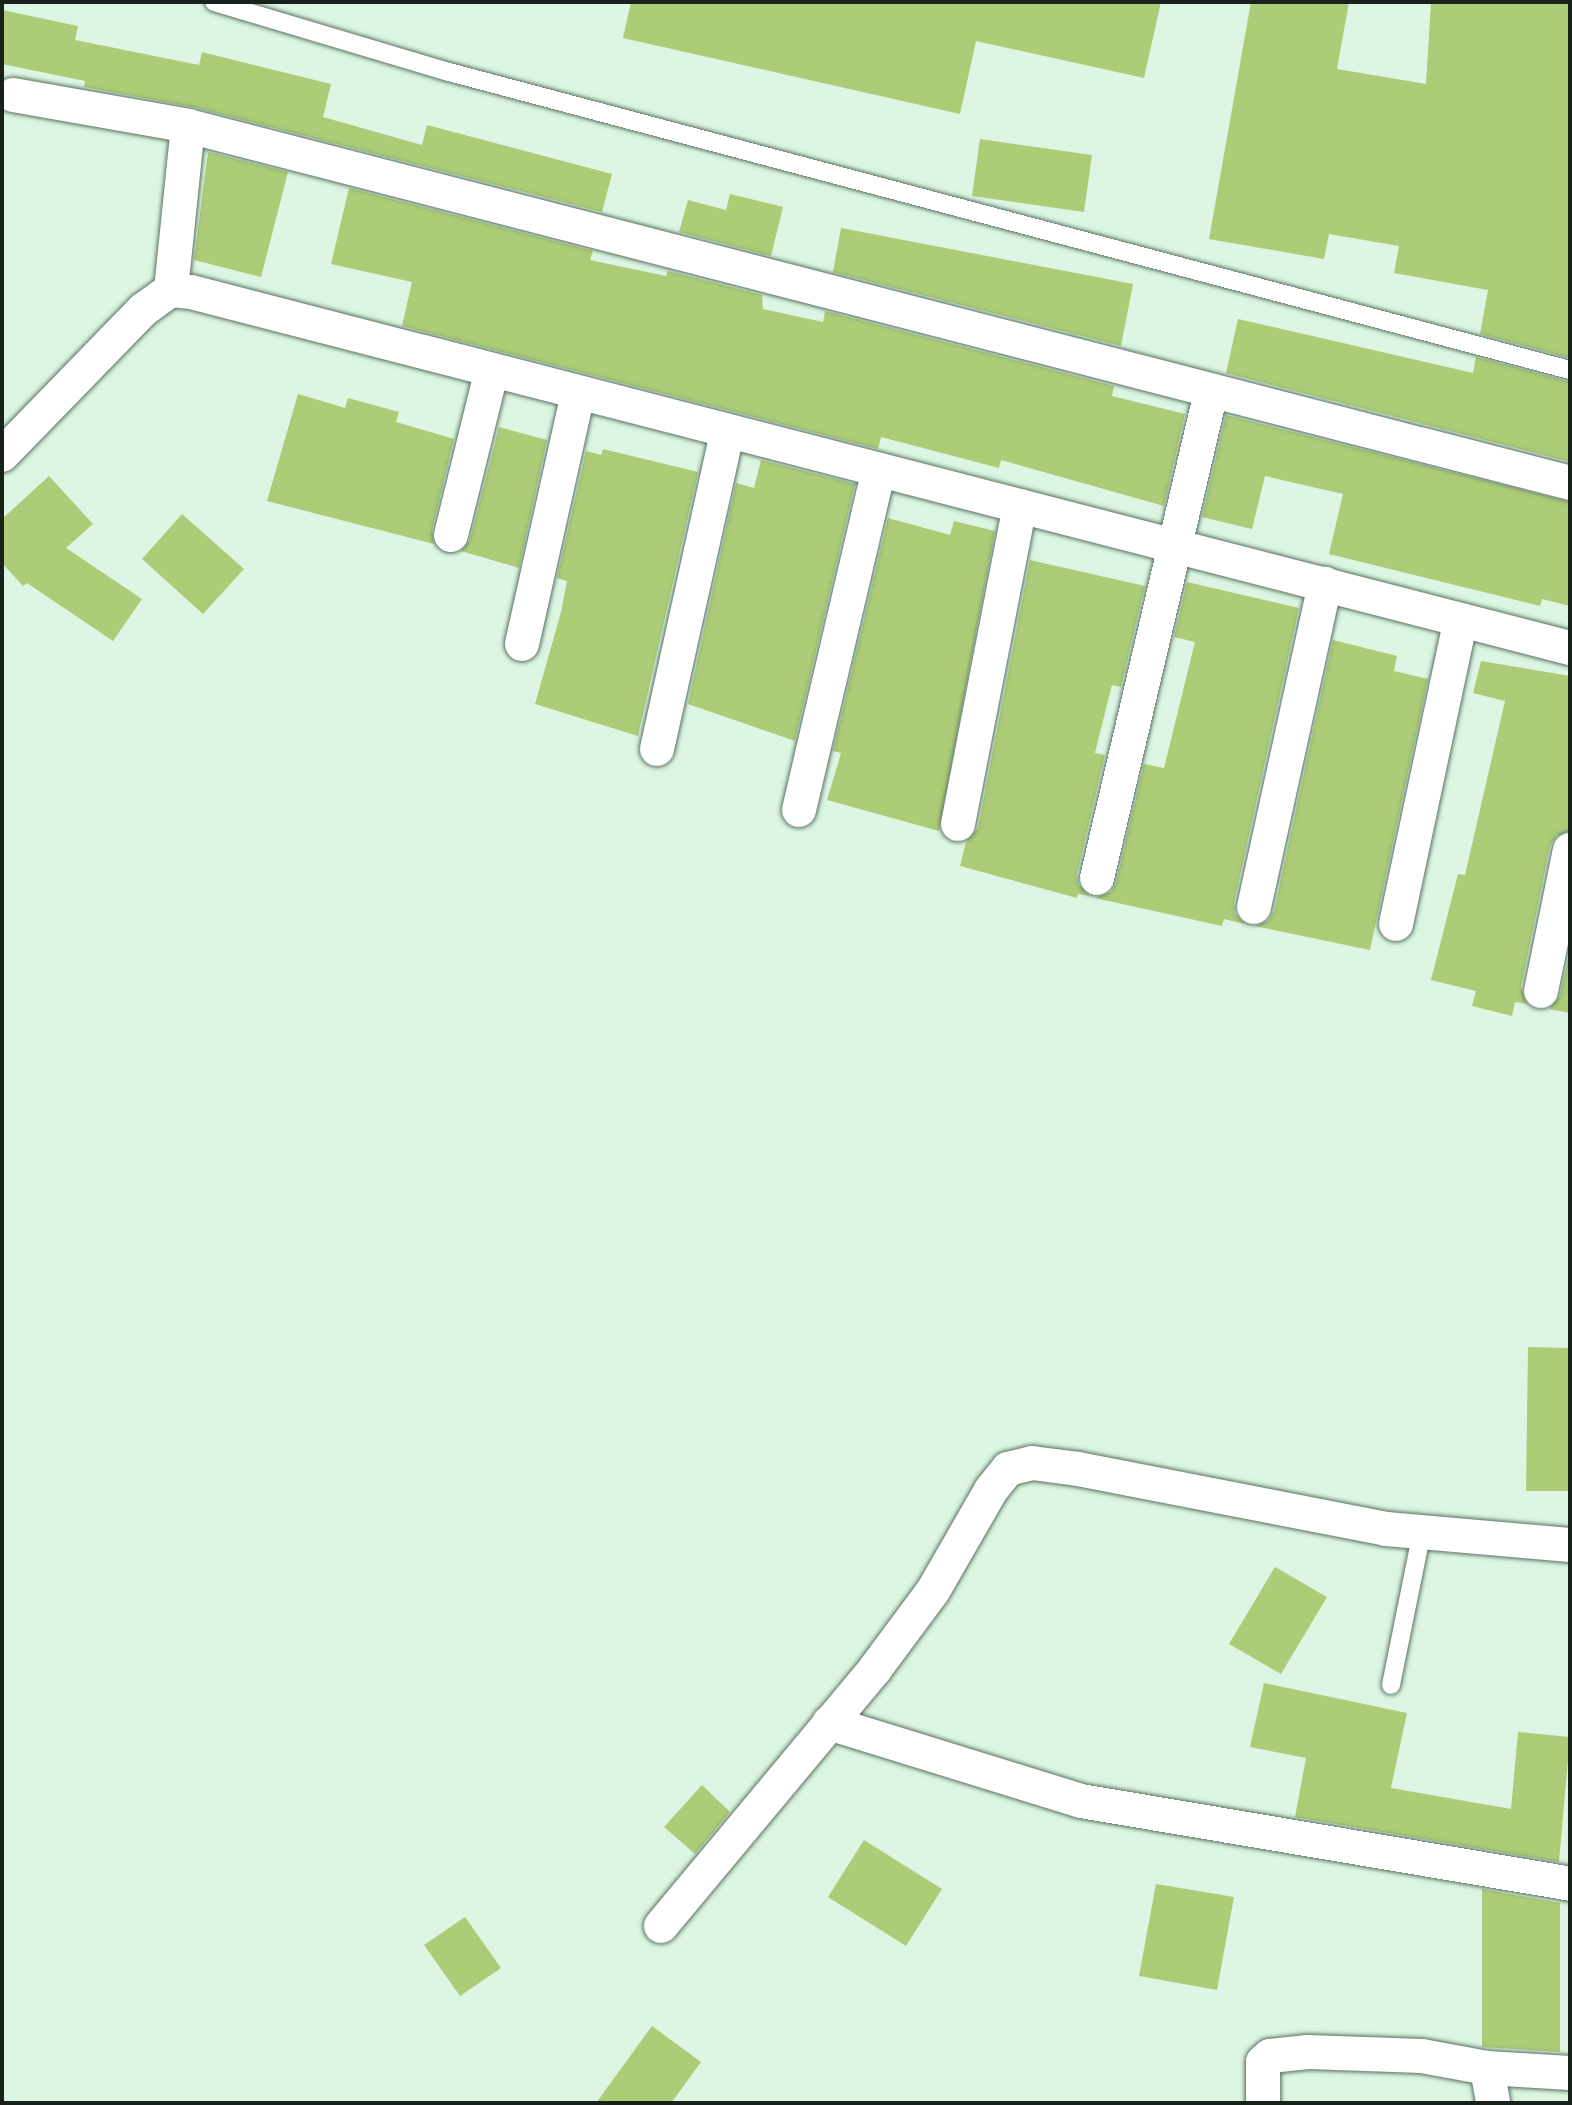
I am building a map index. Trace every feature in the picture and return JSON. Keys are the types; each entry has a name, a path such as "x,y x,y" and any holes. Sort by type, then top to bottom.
{"street":[{"path":"13,95 188,126 1570,483"},
{"path":"2,455 143,310 171,290 188,126"},
{"path":"171,290 1020,506 1172,548 1325,584 1460,623 1570,648"},
{"path":"451,535 491,373"},
{"path":"1097,878 1211,392"},
{"path":"522,644 578,394"},
{"path":"657,749 727,433"},
{"path":"799,810 879,470"},
{"path":"958,824 1020,506"},
{"path":"1254,907 1325,584"},
{"path":"1396,924 1460,623"},
{"path":"1541,991 1570,850"},
{"path":"661,1926 829,1723 933,1591 991,1490 1008,1469 1032,1463 1078,1469 1422,1531 1570,1545"},
{"path":"829,1723 1081,1801 1570,1884"},
{"path":"1263,2103 1260,2072 1270,2056 1422,2056 1487,2068 1570,2073"},
{"path":"1487,2068 1493,2103"}],"lane":[{"path":"214,2 263,9 449,72 1570,370"},
{"path":"1391,1685 1422,1531"}],"building":[{"path":"631,2 1161,2 1144,78 976,41 960,114 623,38"},
{"path":"1251,2 1349,2 1337,69 1426,84 1431,2 1570,2 1570,358 1480,334 1488,290 1394,273 1399,246 1329,234 1324,259 1209,239"},
{"path":"2,10 78,26 75,40 199,65 202,52 331,84 323,117 422,145 427,125 612,174 602,212 193,107 84,87 85,81 2,64"},
{"path":"980,139 1092,155 1084,212 972,196"},
{"path":"208,152 288,172 261,277 194,260"},
{"path":"349,188 593,251 590,260 666,276 668,271 762,295 763,309 823,322 825,311 1114,386 1112,396 1185,414 1164,506 1001,460 999,468 881,437 878,449 402,326 412,282 331,264"},
{"path":"730,194 783,207 771,256 679,232 688,200 726,210"},
{"path":"841,228 1133,284 1121,346 833,272"},
{"path":"1238,319 1473,373 1476,357 1570,382 1570,462 1226,373"},
{"path":"298,394 345,408 348,398 399,412 396,422 454,439 432,530 434,544 267,501"},
{"path":"1226,415 1570,502 1570,606 1542,599 1540,606 1329,554 1343,494 1265,476 1252,529 1202,517"},
{"path":"499,427 547,440 519,568 461,551 470,540"},
{"path":"603,449 698,472 638,736 535,704 561,612 567,581 557,578 586,451 601,455"},
{"path":"761,460 855,484 795,741 688,704 736,483 754,488"},
{"path":"49,476 93,524 66,548 142,599 113,641 27,583 23,586 2,563 2,519"},
{"path":"182,514 244,569 203,614 142,559"},
{"path":"888,518 950,535 954,521 995,531 939,831 827,800 841,753 833,751"},
{"path":"1030,560 1145,586 1121,687 1112,685 1095,753 1105,755 1077,874 1078,884 1090,896 1078,894 1077,898 960,866 966,842 978,828"},
{"path":"1187,582 1299,608 1234,903 1235,914 1245,924 1224,919 1222,926 1095,898 1111,892 1116,883 1144,764 1164,768 1195,642 1174,637"},
{"path":"1333,640 1397,656 1394,671 1428,679 1370,950 1255,926 1268,921 1274,911"},
{"path":"1481,661 1570,676 1570,831 1556,836 1550,846 1521,987 1527,1004 1515,1002 1512,1016 1472,1006 1476,991 1431,980 1458,874 1465,875 1505,701 1473,693"},
{"path":"1570,949 1570,1013 1549,1009 1560,996"},
{"path":"1528,1347 1570,1348 1570,1491 1526,1491"},
{"path":"1275,1567 1327,1597 1281,1674 1229,1644"},
{"path":"1264,1683 1407,1713 1391,1788 1511,1809 1518,1732 1570,1737 1559,1862 1295,1817 1306,1758 1250,1747"},
{"path":"702,1785 730,1812 695,1854 664,1827"},
{"path":"864,1840 942,1889 906,1946 828,1897"},
{"path":"1156,1884 1234,1897 1217,1990 1139,1976"},
{"path":"1482,1889 1560,1903 1560,2052 1482,2047"},
{"path":"465,1917 501,1968 460,1996 424,1945"},
{"path":"652,2026 701,2062 671,2103 596,2103"}]}
